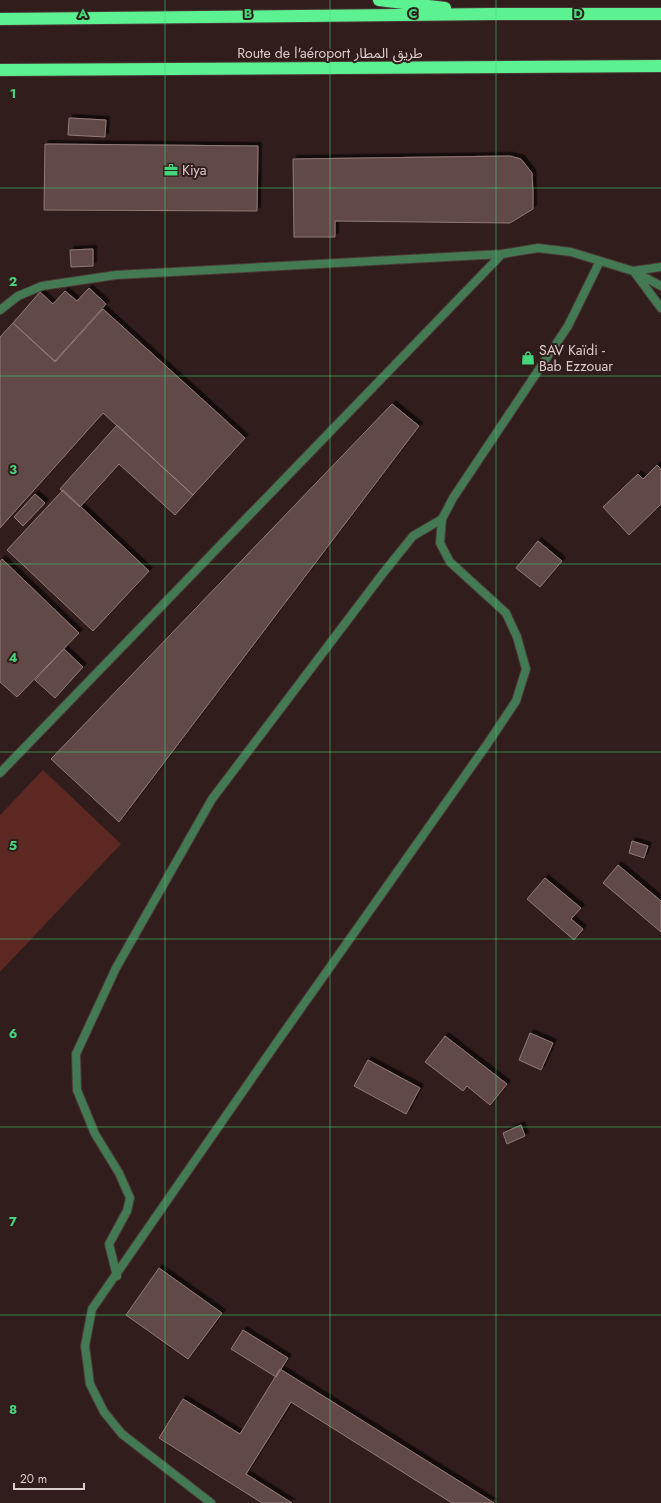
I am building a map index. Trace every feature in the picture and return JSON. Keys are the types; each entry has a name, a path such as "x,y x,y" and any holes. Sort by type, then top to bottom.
{"highway":[{"path":"379,0 494,14"},
{"path":"0,19 494,14 661,14"},
{"name":"Route de l'aéroport طريق المطار","path":"0,70 661,66"}],"street":[{"path":"0,310 18,296 42,286 116,275 502,254 538,248 571,252 633,271 661,286"},
{"path":"0,773 502,254"},
{"path":"211,1503 122,1434 104,1412 90,1384 85,1346 92,1309 275,1044 479,756 516,701 526,669 517,637 506,614 450,562 440,543 442,519 453,498 568,326 600,261"},
{"path":"633,271 661,267"},
{"path":"633,271 661,308"},
{"path":"116,1276 109,1244 127,1211 130,1198 119,1173 95,1134 77,1090 76,1054 116,968 212,800 384,572 413,536 442,519"}],"shaded area":[{"path":"43,770 121,844 0,972 0,815"}],"building":[{"path":"69,118 106,120 105,137 68,135"},
{"path":"45,144 258,146 257,211 44,210"},
{"path":"510,156 521,159 532,173 533,209 510,223 335,221 335,237 294,237 293,159"},
{"path":"93,249 93,266 71,267 70,250"},
{"path":"89,288 106,304 55,361 13,323 40,292 53,304 65,291 77,301"},
{"path":"103,309 245,438 193,495 103,413 0,528 0,337 13,323 55,362"},
{"path":"392,404 419,426 119,822 51,759"},
{"path":"117,425 193,495 175,515 119,464 80,507 60,489"},
{"path":"657,465 661,469 661,504 629,535 603,507 638,474 643,479"},
{"path":"63,490 149,571 93,631 7,550"},
{"path":"35,494 45,503 23,526 14,517"},
{"path":"538,541 562,561 540,587 516,568"},
{"path":"2,559 79,633 17,697 0,682 0,562"},
{"path":"64,649 83,667 55,698 35,680"},
{"path":"632,841 648,846 644,858 629,853"},
{"path":"618,865 661,901 661,932 603,883"},
{"path":"545,878 581,908 571,919 583,929 574,940 527,899"},
{"path":"530,1033 553,1043 541,1070 519,1060"},
{"path":"445,1036 507,1084 490,1105 467,1086 463,1091 425,1062"},
{"path":"368,1060 420,1088 406,1114 354,1086"},
{"path":"521,1125 525,1136 507,1144 503,1133"},
{"path":"159,1268 222,1313 188,1359 126,1315"},
{"path":"243,1330 288,1358 276,1377 231,1349"},
{"path":"280,1369 494,1503 452,1503 291,1402 246,1474 292,1503 262,1503 159,1438 183,1399 240,1434"}],"place":[{"name":"Kiya","path":"171,170"},
{"name":"SAV Kaïdi - Bab Ezzouar","path":"528,358"}]}
